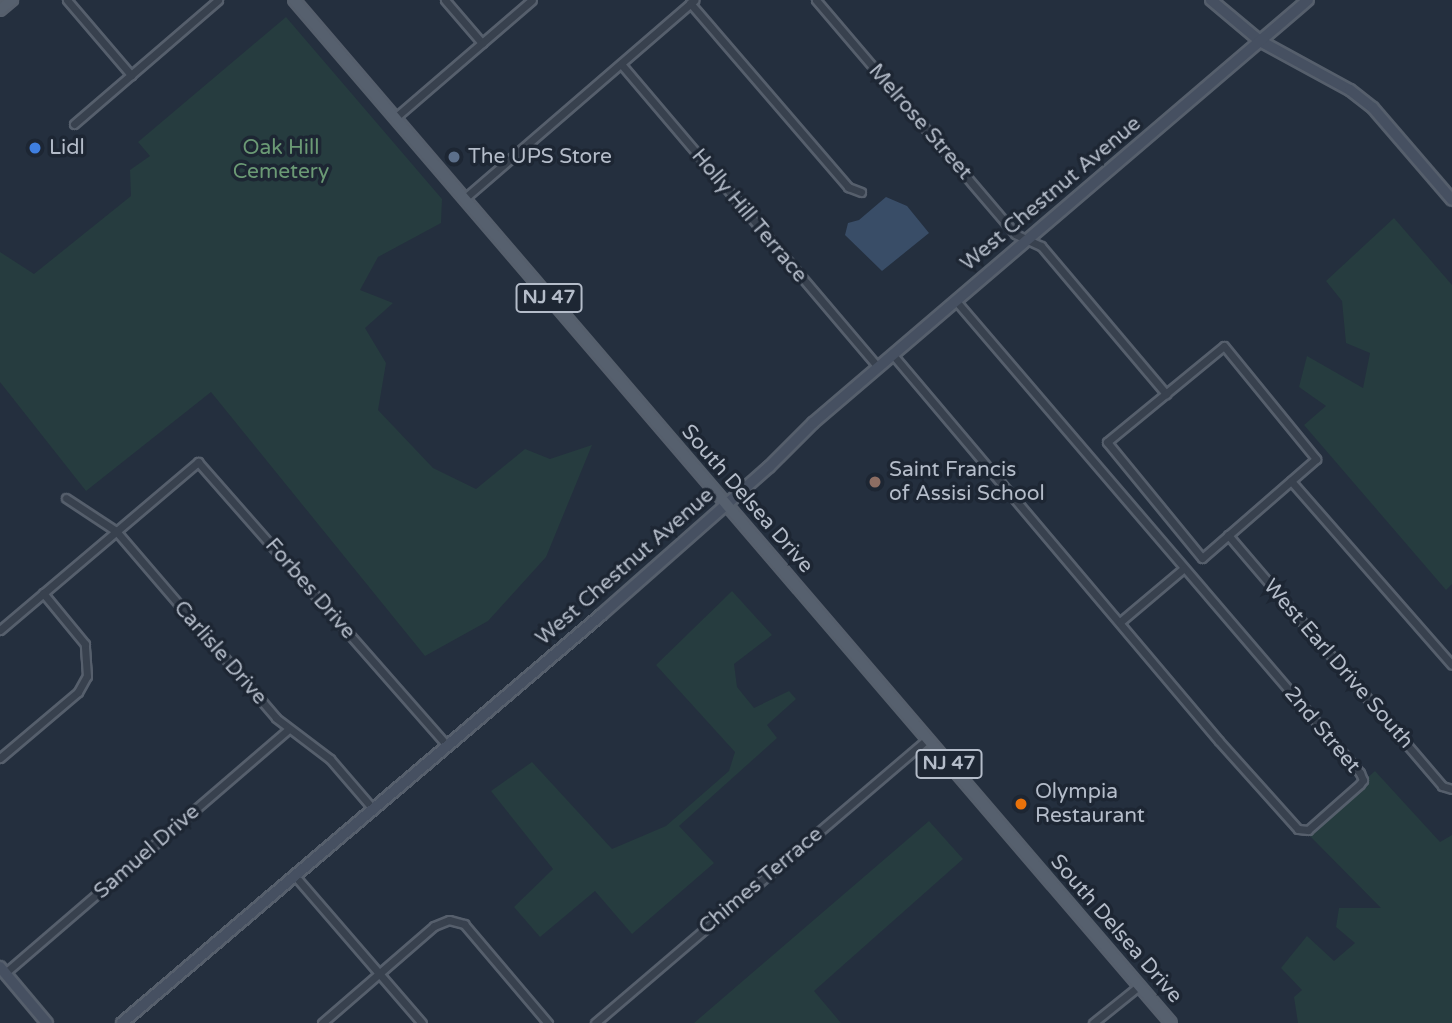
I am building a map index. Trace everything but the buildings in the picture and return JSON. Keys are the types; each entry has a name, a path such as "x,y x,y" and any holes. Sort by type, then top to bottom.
{"main road":[{"path":"0,10 12,0"},
{"name":"South Delsea Drive","path":"294,0 1171,1023"}],"street":[{"path":"67,0 131,75"},
{"path":"74,124 218,0"},
{"path":"446,0 482,43"},
{"path":"396,117 532,0"},
{"name":"Melrose Street","path":"816,0 1015,234 1041,246 1166,394"},
{"path":"1211,0 1260,41 1350,90 1373,108 1452,200"},
{"name":"West Chestnut Avenue","path":"122,1023 727,505 878,368 1308,0"},
{"path":"465,198 692,2 848,187 861,192"},
{"name":"Holly Hill Terrace","path":"621,64 878,368"},
{"name":"2nd Street","path":"893,355 1279,809 1298,829 1308,830 1360,785 1363,780 1360,773 956,301"},
{"path":"1224,346 1316,459 1202,558 1107,442 1166,394 1224,346"},
{"name":"Forbes Drive","path":"116,531 198,462 447,745"},
{"path":"1291,481 1452,666"},
{"name":"Carlisle Drive","path":"66,498 116,531 289,729 330,759 373,808"},
{"path":"0,630 116,531"},
{"name":"West Earl Drive South","path":"1228,536 1443,786 1451,789"},
{"path":"1121,622 1183,569"},
{"path":"0,758 78,692 87,676 85,645 43,593"},
{"name":"Samuel Drive","path":"3,970 289,729"},
{"name":"Chimes Terrace","path":"595,1023 927,739"},
{"path":"295,876 422,1023"},
{"path":"322,1023 434,926 449,920 459,921 548,1023"},
{"path":"3,970 47,1023"},
{"path":"1093,1023 1139,986"}],"green space":[{"name":"Oak Hill Cemetery","path":"286,17 442,199 441,223 378,257 360,290 393,303 365,328 386,363 378,410 433,468 476,489 525,449 550,459 592,445 546,557 488,621 425,656 211,392 86,491 0,382 0,252 34,274 131,196 130,170 150,156 138,142"},
{"path":"1394,218 1452,285 1452,584 1446,590 1304,425 1326,406 1299,387 1307,356 1363,388 1370,353 1346,343 1342,301 1326,281"},
{"path":"732,591 772,635 734,664 737,687 754,708 789,691 796,699 767,725 777,738 679,826 714,863 632,934 595,891 540,937 514,907 553,869 491,791 532,762 612,849 666,826 729,771 735,752 656,665"},
{"path":"1375,771 1440,842 1452,835 1452,1023 1298,1023 1294,997 1302,990 1281,968 1307,936 1334,961 1355,943 1336,927 1339,908 1381,908 1306,832"},
{"path":"929,821 963,859 814,991 841,1023 694,1023"}],"water":[{"path":"886,197 907,206 929,233 882,271 845,235 848,223 859,220"}],"place":[{"name":"Lidl","path":"35,148"},
{"name":"The UPS Store","path":"454,157"},
{"name":"Saint Francis of Assisi School","path":"875,482"},
{"name":"Olympia Restaurant","path":"1021,804"}]}
